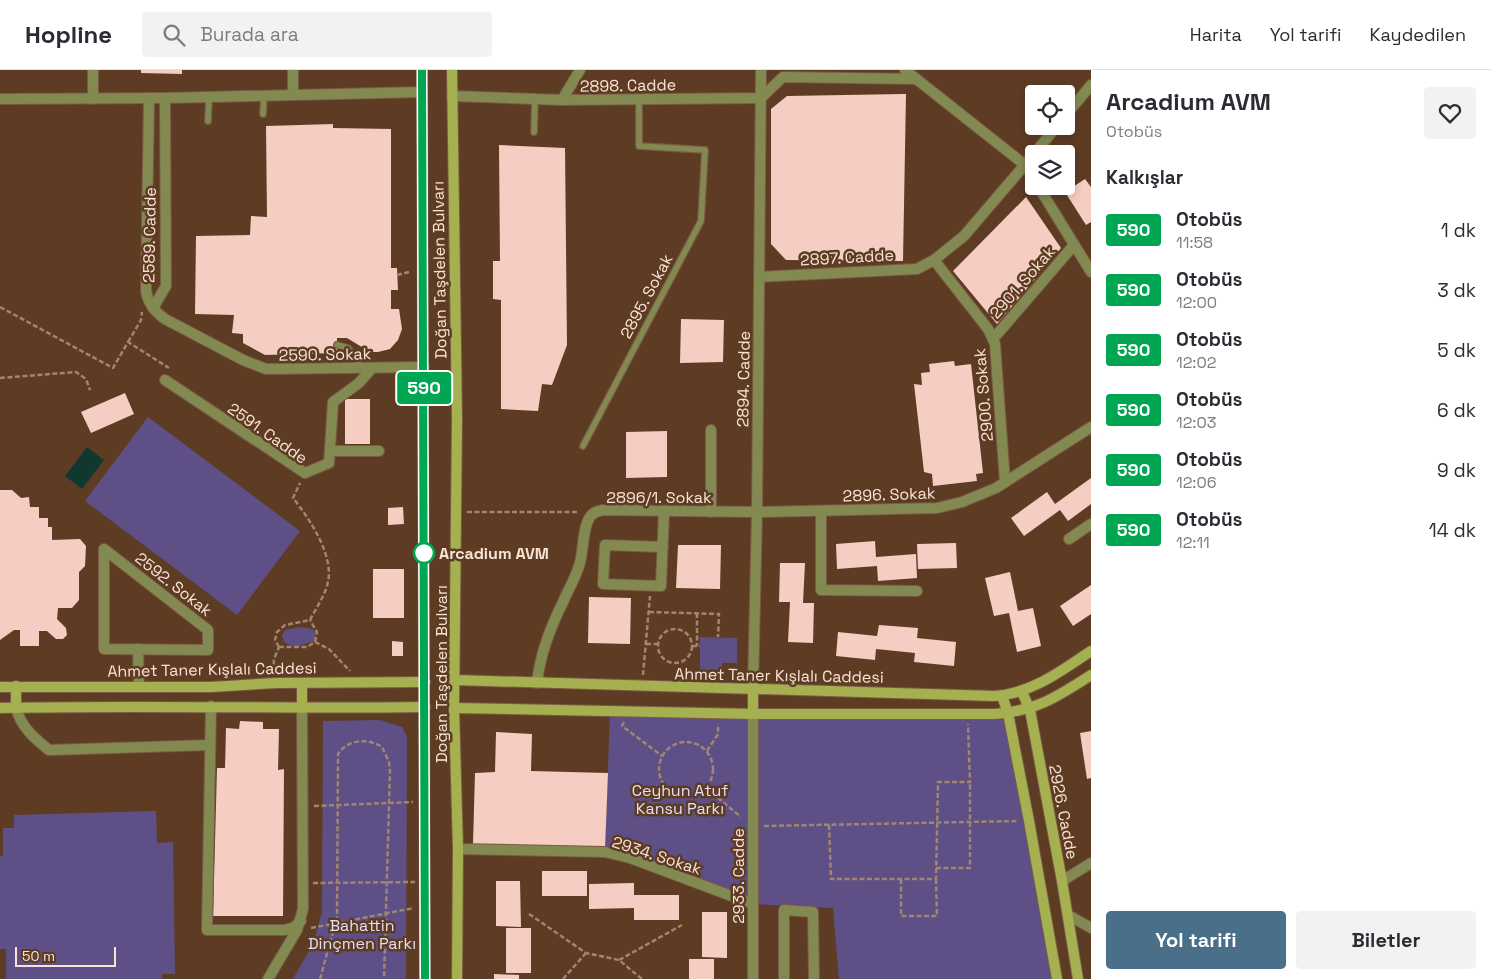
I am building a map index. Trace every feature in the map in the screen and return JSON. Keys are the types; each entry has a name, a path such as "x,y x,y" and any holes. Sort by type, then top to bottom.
{"street":[{"path":"93,70 93,98"},
{"path":"293,70 293,95"},
{"name":"Doğan Taşdelen Bulvarı","path":"422,70 425,979"},
{"name":"Doğan Taşdelen Bulvarı","path":"452,70 456,277 454,708 458,849 457,979"},
{"path":"562,100 580,70"},
{"name":"2894. Cadde","path":"753,688 757,512 761,70"},
{"path":"905,70 1025,165 960,240 934,260"},
{"path":"761,98 783,77 809,74 916,79"},
{"path":"1075,104 1091,85"},
{"path":"0,99 165,98 422,92"},
{"name":"2898. Cadde","path":"452,96 562,100 761,98"},
{"name":"2589. Cadde","path":"149,98 146,291 149,303 153,308 166,286 165,98"},
{"path":"1041,145 1050,135"},
{"path":"1043,195 1091,272"},
{"path":"148,204 165,204"},
{"name":"2901. Sokak","path":"993,339 1074,245"},
{"name":"2897. Cadde","path":"759,277 917,269 934,260"},
{"name":"2900. Sokak","path":"934,260 984,324 993,339 996,354 1005,482"},
{"name":"2590. Sokak","path":"153,308 166,319 243,360 266,369 424,367"},
{"path":"305,472 329,463 334,402 359,384 367,368"},
{"name":"2591. Cadde","path":"164,380 305,472"},
{"name":"2896. Sokak","path":"757,512 937,508 962,502 1005,482 1091,427"},
{"path":"711,430 711,512"},
{"path":"330,450 379,451"},
{"name":"2896/1. Sokak","path":"537,683 548,636 579,568 587,523 592,514 603,510 757,512"},
{"path":"663,547 605,545 603,584 661,586 663,547 664,512"},
{"path":"821,512 821,590 917,591"},
{"path":"1068,539 1091,524"},
{"name":"2592. Sokak","path":"104,549 208,630 208,650 138,649 104,649 104,549"},
{"path":"138,649 139,685"},
{"name":"Ahmet Taner Kışlalı Caddesi","path":"454,680 642,687 753,688 1002,696 1022,692 1062,670 1091,651"},
{"path":"454,708 753,714 968,715 1008,713 1030,710 1091,675"},
{"path":"268,979 299,926 303,883 302,682"},
{"name":"Ahmet Taner Kışlalı Caddesi","path":"0,687 139,685 211,687 302,682 425,682"},
{"path":"16,686 16,708 19,720 49,750 210,745"},
{"path":"211,687 207,930 284,930 299,926"},
{"path":"753,688 753,714"},
{"name":"2926. Cadde","path":"1022,692 1030,710 1078,979"},
{"path":"1002,696 1008,713 1030,821 1057,979"},
{"path":"0,708 211,706 302,708 425,707"},
{"name":"2933. Cadde","path":"753,714 753,979"},
{"name":"2934. Sokak","path":"458,849 605,852 630,858 753,904"},
{"path":"1062,881 1091,863"},
{"path":"784,979 784,910 813,912 814,979"},
{"path":"1068,915 1091,928"}],"lane":[{"path":"263,114 264,96"},
{"path":"208,121 209,97"},
{"path":"534,132 535,99"},
{"name":"2895. Sokak","path":"583,446 701,220 705,150 639,146 639,99"},
{"path":"337,345 348,348 367,368"}],"path":[{"path":"434,270 441,270"},
{"path":"397,275 409,272"},
{"path":"0,307 113,368 141,320 142,304"},
{"path":"128,342 171,369 164,380"},
{"path":"0,378 76,372 86,379 90,390"},
{"name":"2591. Cadde","path":"305,472 293,498 314,527 328,568 328,580 324,593 310,620"},
{"path":"456,512 595,512"},
{"path":"642,687 651,586"},
{"path":"649,612 719,614 718,637"},
{"path":"692,646 698,646 697,613"},
{"path":"310,620 317,632 315,642 307,647 279,648 276,644 275,636 280,628 310,620"},
{"path":"676,628 686,632 692,646 686,658 676,663 670,662 661,656 658,644 662,635 670,629 676,628"},
{"path":"315,642 329,649 352,674"},
{"path":"646,644 658,644"},
{"path":"274,674 272,667 279,648"},
{"path":"629,712 622,726 662,756"},
{"path":"707,751 718,734 718,713"},
{"path":"936,868 970,868 968,715"},
{"path":"320,979 337,917 338,754 343,746 350,743 370,742 382,747 389,762 384,979"},
{"path":"683,742 692,742 707,751 711,758 713,774 706,788 691,796 682,796 667,788 659,773 662,756 668,749 683,742"},
{"path":"901,879 902,916 937,916 938,782 970,782"},
{"path":"706,788 753,826 1030,821"},
{"path":"302,806 425,801"},
{"path":"829,825 831,879 936,879"},
{"path":"303,883 424,882"},
{"path":"299,926 335,923 424,906"},
{"path":"529,914 586,953 619,960 642,979"},
{"path":"619,960 682,925"},
{"path":"563,979 586,953"}],"green space":[{"path":"148,417 300,531 237,615 85,501"},
{"path":"300,627 312,629 316,633 314,641 296,647 285,643 282,636 285,630"},
{"path":"700,637 737,638 737,663 722,663 722,670 700,670"},
{"name":"Ceyhun Atuf Kansu Parkı","path":"610,711 1008,713 1057,979 839,979 833,908 753,904 605,852"},
{"name":"Bahattin Dinçmen Parkı","path":"380,720 402,727 407,737 406,979 293,979 314,942 322,912 323,721"},
{"path":"156,811 157,843 173,842 175,974 162,974 162,979 6,979 6,949 0,949 0,856 3,856 3,828 14,828 14,815"}],"water":[{"path":"87,447 104,460 82,489 65,476"}],"building":[{"path":"141,70 182,70 182,74 141,73"},
{"path":"906,94 903,261 786,260 771,244 771,109 787,96"},
{"path":"333,124 333,128 391,129 391,268 397,268 398,290 391,290 391,309 399,309 402,329 398,340 390,349 378,352 370,352 347,338 337,338 337,353 265,355 243,343 243,334 232,333 234,315 195,314 196,236 250,235 251,216 267,217 266,126"},
{"path":"499,145 565,148 567,345 552,385 542,384 538,411 501,409 501,300 493,299 493,261 500,261"},
{"path":"1085,179 1091,187 1091,222 1086,225 1067,195 1075,195 1075,186"},
{"path":"1026,197 1061,248 997,324 953,271"},
{"path":"681,319 724,320 723,362 680,363"},
{"path":"954,361 955,366 971,364 983,473 976,474 977,481 933,486 932,474 924,472 914,384 922,385 921,373 930,372 929,364"},
{"path":"125,393 134,414 91,433 81,412"},
{"path":"345,399 370,399 370,444 345,444"},
{"path":"667,431 667,477 626,478 626,432"},
{"path":"1091,478 1091,504 1068,521 1060,510 1024,536 1011,518 1047,492 1055,504"},
{"path":"0,490 12,490 21,498 29,497 30,507 39,507 39,518 48,518 48,527 52,527 52,540 80,539 86,546 85,566 79,572 79,600 72,608 58,608 57,619 66,628 67,635 63,639 56,639 47,631 39,631 39,646 20,646 20,630 14,630 0,640"},
{"path":"403,507 404,524 388,525 388,508"},
{"path":"875,541 876,557 916,554 917,578 878,581 877,566 837,569 836,544"},
{"path":"956,543 957,568 918,569 917,544"},
{"path":"678,545 721,545 720,589 676,588"},
{"path":"780,563 805,563 803,603 814,603 813,643 788,642 790,602 779,602"},
{"path":"373,569 404,569 404,618 373,618"},
{"path":"1010,572 1018,611 1033,608 1041,646 1017,652 1009,613 994,616 985,578"},
{"path":"1091,585 1091,614 1073,626 1060,606"},
{"path":"589,597 631,598 630,644 588,643"},
{"path":"879,625 918,628 917,638 956,642 954,666 914,662 915,653 876,649 875,660 836,656 838,632 877,636"},
{"path":"392,641 403,642 403,656 392,656"},
{"path":"240,721 263,722 263,729 279,729 278,770 284,769 283,916 213,916 217,768 225,768 226,728 239,729"},
{"path":"1091,731 1091,778 1087,779 1080,733"},
{"path":"496,732 532,734 531,771 608,773 605,850 580,846 473,844 475,773 495,772"},
{"path":"542,871 587,871 587,896 542,896"},
{"path":"496,881 520,881 521,927 496,926"},
{"path":"634,883 634,895 679,895 679,920 634,920 634,908 589,909 589,884"},
{"path":"702,912 727,912 727,958 702,957"},
{"path":"506,928 531,928 531,973 506,973"},
{"path":"689,959 714,959 714,979 689,979"},
{"path":"494,974 519,975 519,979 494,979"}],"bus line":[{"name":"590","path":"422,70 425,979"}],"place":[{"name":"Arcadium AVM","path":"424,553"}]}
